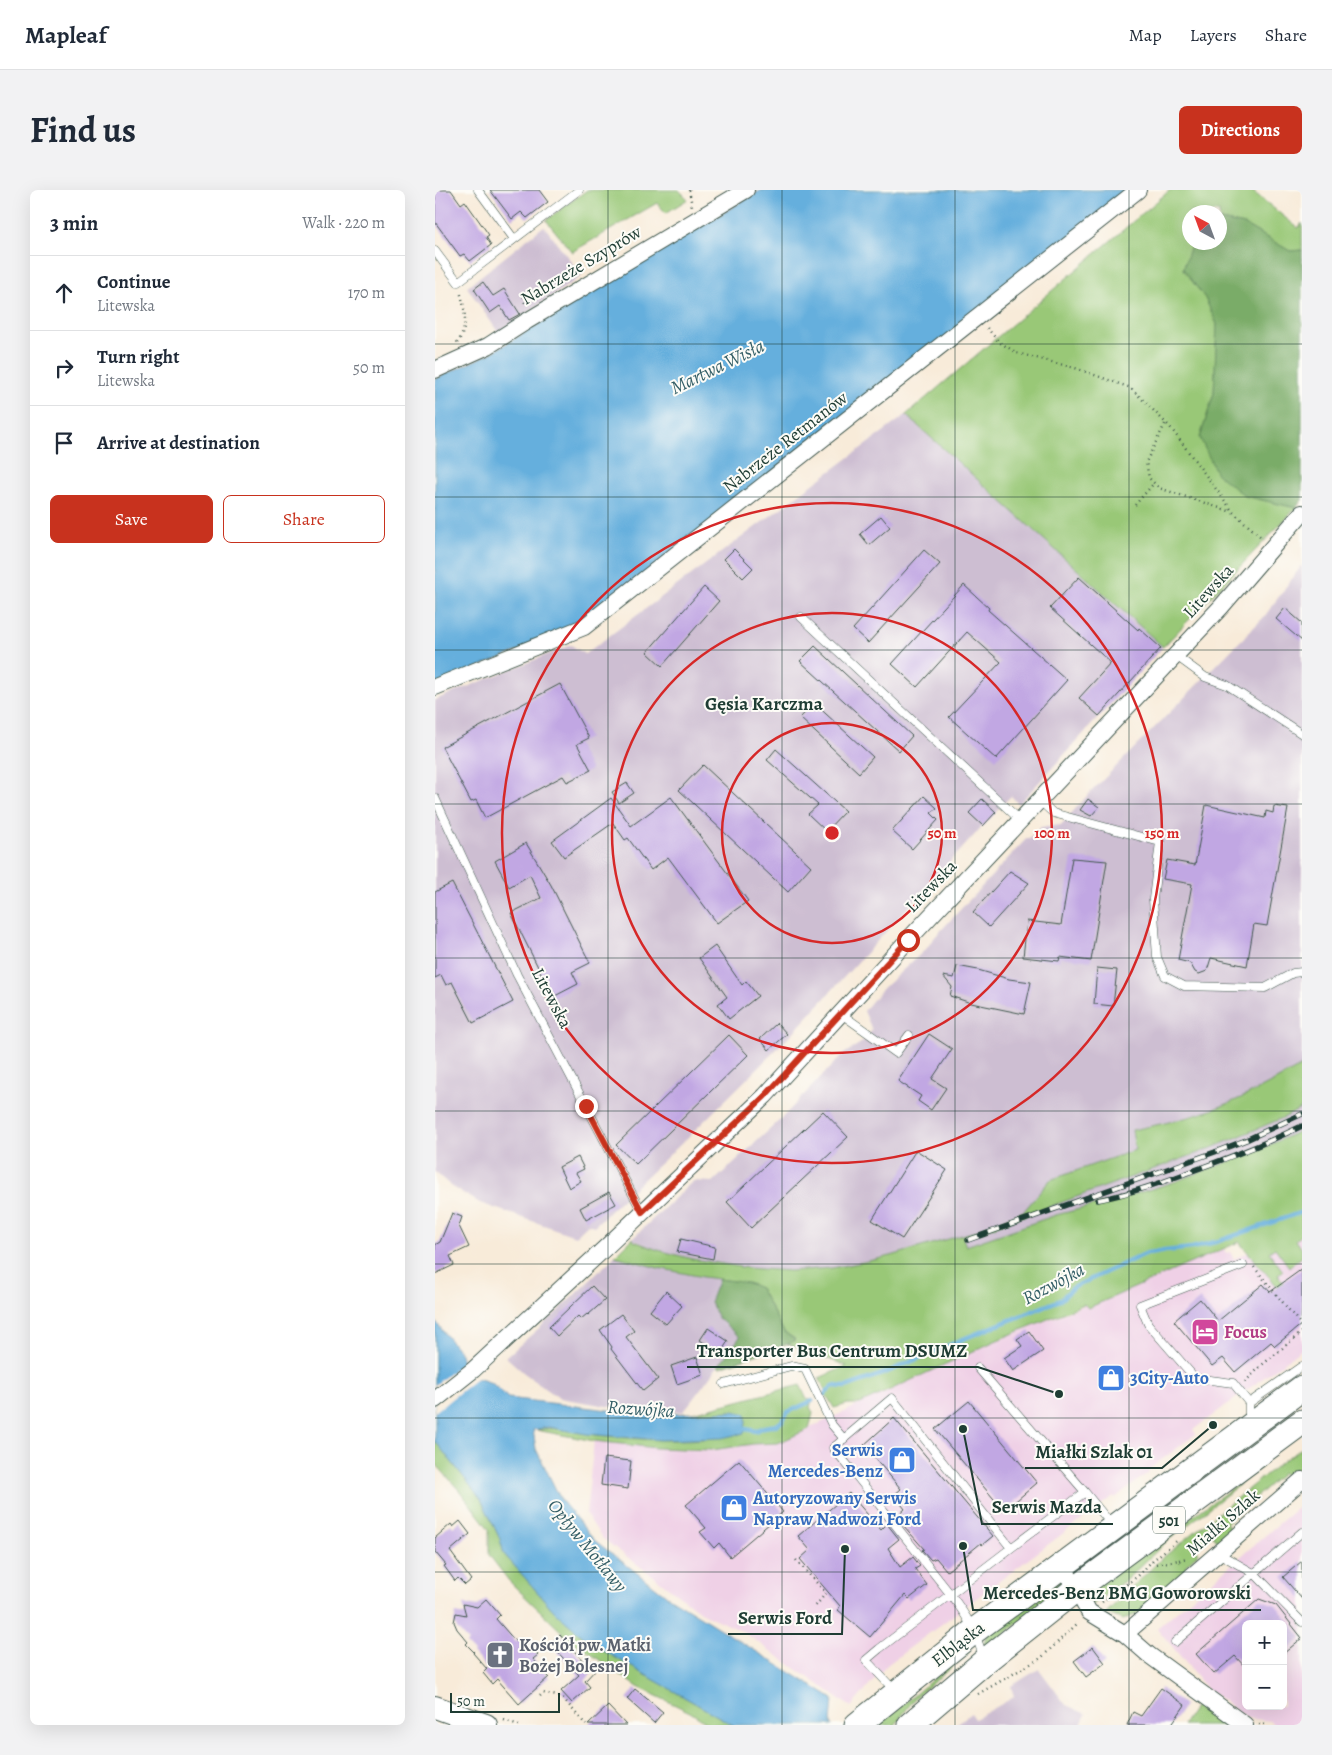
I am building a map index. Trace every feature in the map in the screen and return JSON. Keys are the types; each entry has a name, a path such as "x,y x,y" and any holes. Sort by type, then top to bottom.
{"main road":[{"name":"Elbląska","path":"857,1725 896,1692 1113,1527 1249,1415 1302,1388"},
{"name":"Elbląska","path":"910,1725 984,1662 1076,1589 1302,1422"}],"street":[{"name":"Nabrzeże Szyprów","path":"435,370 488,346 746,190"},
{"name":"Nabrzeże Retmanów","path":"435,687 584,626 1138,190"},
{"name":"Litewska","path":"435,1400 473,1370 765,1096 911,936 1221,607 1302,513"},
{"name":"Miałki Szlak","path":"1125,1634 1302,1480"},
{"path":"1063,1564 1089,1612 1125,1634 1149,1655 1245,1725"},
{"path":"435,1708 486,1725"}],"lane":[{"path":"479,190 514,239"},
{"path":"435,251 458,282 569,193 579,190"},
{"path":"801,617 1021,821"},
{"path":"1175,655 1205,678 1227,685 1302,734"},
{"name":"Litewska","path":"435,798 517,975 642,1212"},
{"path":"1040,801 1053,813 1160,842 1153,899 1157,957 1165,976 1183,986 1265,988 1293,974 1302,972"},
{"path":"840,1013 896,1053 909,1035"},
{"path":"1243,1264 1140,1305 1148,1324 1195,1378 1233,1383 1249,1415 1302,1366"},
{"path":"724,1384 791,1366 805,1369 832,1425 844,1439"},
{"path":"978,1368 1113,1527"},
{"path":"984,1662 975,1631 967,1616 833,1448 892,1398 1011,1548"},
{"path":"896,1692 867,1660 1085,1492"},
{"path":"1175,1642 1302,1532"},
{"path":"1218,1553 1255,1574 1302,1622"}],"path":[{"path":"689,190 693,209"},
{"path":"454,347 463,334 465,311 458,282"},
{"path":"978,316 999,342 1017,353 1075,368 1131,388 1170,427 1233,512 1273,547"},
{"path":"1165,424 1146,462 1149,478 1159,488 1233,512"},
{"path":"1135,506 1154,483"},
{"path":"1243,1264 1252,1265 1302,1326"},
{"path":"1237,1388 1302,1332"},
{"path":"796,1560 826,1593 813,1608"},
{"path":"1152,1561 1156,1564 1179,1560 1192,1576"},
{"path":"974,1697 1041,1658"},
{"path":"540,1696 543,1693 561,1697 586,1725"}],"shaded area":[{"path":"544,226 582,276 498,332 467,287"},
{"path":"906,415 1163,647 1019,804 1011,796 790,1036 682,1143 594,1226 588,1224 575,1236 480,1203 451,1186 435,1172 435,700 571,645 585,654"},
{"path":"1302,565 1302,1066 1255,1092 1221,1107 1160,1125 1133,1130 1135,1150 1050,1180 1025,1211 976,1231 891,1256 832,1268 790,1271 747,1268 692,1259 658,1250 634,1240 633,1238 693,1181 713,1182 780,1120 842,1055 864,1041 872,1030 864,1011 880,991 927,948 933,939 1027,838 1041,827 1061,825 1086,797 1264,617"},
{"path":"1302,1108 1302,1130 1252,1153 1138,1194 1056,1215 966,1246 963,1238 1209,1149"},
{"path":"1302,1227 1302,1349 1193,1430 1196,1434 1148,1470 1149,1472 1115,1498 1113,1496 887,1665 851,1707 742,1631 704,1614 602,1538 586,1514 594,1441 656,1448 712,1450 754,1444 778,1443 995,1341 1224,1249 1226,1253 1230,1252 1234,1259"},
{"path":"615,1256 658,1268 719,1279 716,1288 718,1318 740,1337 683,1412 607,1406 559,1398 524,1373 506,1357 554,1315"},
{"path":"1302,1504 1302,1725 1274,1725 1270,1721 1248,1718 1208,1690 1157,1628"},
{"path":"1039,1669 1066,1705 1086,1714 1081,1725 955,1725 971,1713 975,1719 1014,1697 1011,1686"}],"green space":[{"path":"587,190 679,190 688,199 666,213 657,203 572,252 546,220"},
{"path":"1170,190 1251,190 1298,228 1302,223 1302,250 1290,251 1245,225 1227,221 1227,205 1182,205 1182,250 1190,250 1183,269 1205,298 1217,324 1214,393 1200,438 1245,496 1296,508 1163,647 906,415"},
{"path":"1227,221 1245,225 1290,251 1302,250 1302,500 1296,508 1245,496 1217,474 1200,438 1214,393 1217,324 1205,298 1183,269 1190,250 1227,250"},
{"path":"1302,1066 1302,1108 1285,1117 1209,1149 963,1238 966,1246 1056,1215 1112,1201 1174,1182 1252,1153 1302,1130 1302,1235 1296,1240 1302,1249 1302,1257 1289,1267 1275,1248 1269,1252 1283,1271 1278,1275 1302,1308 1302,1315 1239,1242 1088,1308 1084,1304 995,1341 860,1404 848,1404 834,1408 824,1395 826,1392 819,1378 847,1366 788,1344 795,1339 784,1332 760,1288 734,1281 658,1268 615,1256 633,1238 634,1241 658,1250 692,1259 747,1268 790,1271 832,1268 891,1256 976,1231 1024,1211 1050,1180 1135,1150 1132,1130 1189,1117 1222,1106"},
{"path":"719,1279 748,1283 760,1288 784,1332 795,1340 720,1367 718,1366 740,1337 718,1318 710,1302"},
{"path":"800,1385 807,1399 812,1401 810,1407 813,1413 809,1429 778,1443 753,1444 712,1450 656,1448 594,1441 536,1430 551,1428 597,1435 689,1440 744,1433 746,1423 733,1411 684,1415"},
{"path":"435,1441 481,1499 500,1539 504,1554 554,1611 590,1643 733,1725 710,1725 690,1712 638,1687 568,1638 509,1581 489,1555 489,1529 435,1463"},
{"path":"1302,1448 1302,1470 1294,1469 1286,1476 1283,1473 1226,1523 1233,1531 1219,1543 1212,1534 1196,1548 1199,1553 1186,1565 1185,1573 1137,1614 1123,1620 1106,1613 1160,1560 1284,1460"},
{"path":"1263,1466 1166,1542 1127,1579 1092,1605 1085,1593"},
{"path":"1065,1575 1066,1587 983,1650 986,1634"},
{"path":"967,1650 969,1652 915,1698 895,1725 879,1725"},
{"path":"1198,1701 1232,1725 1183,1725"}],"water":[{"name":"Martwa Wisła","path":"761,190 1133,190 582,625 435,685 435,379 491,353"},
{"name":"Opływ Motławy","path":"435,1321 461,1354 463,1363 477,1378 492,1383 508,1398 651,1415 733,1411 746,1414 744,1433 722,1438 661,1440 586,1434 548,1427 533,1430 536,1449 561,1500 594,1540 667,1596 833,1699 831,1723 833,1725 733,1725 590,1643 554,1611 504,1554 500,1539 481,1499 435,1441"}],"pier":[{"path":"465,1361 479,1377 435,1412 435,1385"}],"building":[{"path":"435,190 451,190 461,204 465,201 489,235 486,237 491,245 470,261 464,254 460,256 435,222"},
{"path":"490,190 539,190 548,202 527,218 521,212 512,219"},
{"path":"483,282 493,296 504,289 520,314 509,320 500,306 490,313 474,289"},
{"path":"881,516 890,527 869,545 860,534"},
{"path":"734,549 753,568 743,578 724,559"},
{"path":"924,550 940,564 868,643 853,629"},
{"path":"1079,577 1161,648 1099,716 1079,698 1111,663 1050,608"},
{"path":"964,585 989,608 988,610 1067,680 996,759 949,717 1001,662 967,632 917,687 892,664"},
{"path":"704,587 719,601 662,666 647,652"},
{"path":"1285,608 1302,623 1302,641 1276,619"},
{"path":"815,646 912,736 899,751 800,661"},
{"path":"560,684 589,738 577,744 591,770 567,782 563,776 485,818 476,800 471,802 442,747"},
{"path":"814,703 873,757 859,773 800,718"},
{"path":"776,749 845,811 826,831 808,814 818,805 767,760"},
{"path":"703,765 811,866 788,892 679,790"},
{"path":"627,783 634,793 619,803 612,792"},
{"path":"924,796 937,808 931,813 938,820 912,849 892,831"},
{"path":"671,797 748,901 717,923 668,857 651,870 628,838 625,840 613,823 564,857 552,841 611,798 631,826"},
{"path":"982,799 996,812 983,826 969,813"},
{"path":"1088,799 1099,807 1091,816 1080,810"},
{"path":"1206,805 1265,818 1266,811 1273,813 1274,806 1288,808 1267,926 1254,924 1247,966 1211,958 1207,971 1199,974 1195,972 1190,963 1178,960 1192,884 1163,879 1167,860 1195,865"},
{"path":"526,843 551,885 590,963 572,972 578,984 553,997 511,913 541,898 530,875 509,887 495,861"},
{"path":"1072,858 1107,861 1091,961 1060,957 1059,961 1023,957 1027,921 1061,925"},
{"path":"1010,871 1029,883 989,927 973,912"},
{"path":"452,883 513,1002 473,1023 452,982 446,985 441,975 435,978 435,892"},
{"path":"715,946 742,985 746,981 758,996 729,1019 718,1004 727,997 699,958"},
{"path":"957,966 1009,979 1031,982 1024,1014 971,1003 950,996 952,987 943,976 954,978"},
{"path":"1097,968 1117,970 1113,1006 1094,1004"},
{"path":"777,1023 787,1034 769,1050 760,1039"},
{"path":"929,1034 952,1049 932,1079 946,1088 931,1110 918,1101 921,1096 898,1081"},
{"path":"729,1035 748,1055 636,1164 616,1145"},
{"path":"823,1111 848,1137 751,1228 727,1202"},
{"path":"916,1150 947,1170 902,1239 872,1220"},
{"path":"578,1157 584,1169 576,1173 581,1181 569,1188 559,1167"},
{"path":"609,1192 616,1204 586,1220 580,1208"},
{"path":"452,1213 462,1217 459,1226 469,1247 450,1256 454,1265 435,1274 435,1245 440,1242"},
{"path":"681,1239 715,1247 713,1259 677,1252"},
{"path":"1302,1269 1302,1324 1275,1346 1271,1342 1235,1372 1223,1358 1212,1366 1174,1321 1200,1299 1218,1321 1263,1284 1270,1292"},
{"path":"592,1286 605,1300 588,1315 581,1319 578,1316 557,1336 549,1327"},
{"path":"666,1291 682,1306 666,1324 650,1311"},
{"path":"621,1314 634,1331 626,1337 658,1379 643,1391 611,1349 612,1347 600,1330"},
{"path":"708,1328 728,1341 720,1354 700,1340"},
{"path":"1029,1331 1043,1351 1013,1371 1004,1358 1022,1346 1017,1339"},
{"path":"697,1357 703,1375 677,1384 671,1366"},
{"path":"969,1401 1037,1483 1004,1511 935,1429"},
{"path":"894,1418 993,1536 982,1545 981,1543 947,1571 936,1558 931,1560 922,1550 924,1549 896,1517 905,1509 894,1495 901,1489 864,1445"},
{"path":"604,1458 631,1461 628,1489 601,1485"},
{"name":"Autoryzowany Serwis Napraw Nadwozi Ford","path":"739,1460 783,1512 730,1557 719,1543 714,1548 700,1532 706,1528 686,1505"},
{"path":"849,1493 881,1530 887,1524 899,1539 888,1548 900,1567 913,1557 920,1566 915,1569 927,1585 909,1599 905,1595 870,1637 838,1610 840,1606 800,1559 810,1550 798,1536"},
{"path":"460,1521 470,1534 450,1551 471,1580 465,1585 458,1578 455,1581 444,1566 446,1565 435,1552 435,1538 451,1524 453,1527"},
{"path":"1302,1561 1302,1599 1283,1577"},
{"name":"Kościół pw. Matki Bożej Bolesnej","path":"486,1599 500,1615 496,1619 516,1642 522,1638 538,1655 533,1659 549,1677 519,1704 497,1679 492,1684 483,1673 487,1669 466,1644 468,1642 457,1629 454,1622 456,1613 466,1615 463,1604 477,1607"},
{"path":"1259,1599 1276,1605 1302,1638 1287,1651 1287,1620 1242,1620 1242,1664 1235,1656 1214,1674 1196,1654"},
{"path":"560,1635 585,1663 589,1659 597,1668 585,1681 590,1687 572,1703 561,1691 579,1675 550,1644"},
{"path":"1093,1647 1105,1663 1086,1677 1074,1661"},
{"path":"1161,1688 1185,1705 1171,1725 1127,1725 1133,1712 1141,1716"},
{"path":"635,1689 663,1712 654,1723 627,1699"},
{"path":"608,1706 626,1725 588,1725"}],"waterway":[{"name":"Rozwójka","path":"824,1395 833,1386 846,1387 885,1373 1060,1300 1074,1287 1147,1253 1192,1248 1219,1241 1302,1212"},
{"name":"Rozwójka","path":"741,1428 756,1431 764,1427 777,1425 788,1412 812,1401"}],"railway":[{"path":"968,1240 1215,1152 1302,1114"},
{"path":"1098,1200 1154,1185 1245,1151 1302,1126"}],"place":[{"name":"Focus","path":"1205,1332"},
{"name":"3City-Auto","path":"1111,1378"},
{"name":"Transporter Bus Centrum DSUMZ","path":"1059,1394"},
{"name":"Miałki Szlak 01","path":"1213,1425"},
{"name":"Serwis Mazda","path":"963,1429"},
{"name":"Serwis Mercedes-Benz","path":"902,1460"},
{"name":"Autoryzowany Serwis Napraw Nadwozi Ford","path":"734,1508"},
{"name":"Mercedes-Benz BMG Goworowski","path":"963,1546"},
{"name":"Serwis Ford","path":"845,1549"},
{"name":"Kościół pw. Matki Bożej Bolesnej","path":"500,1655"}],"district":[{"name":"Gęsia Karczma","path":"764,703"}],"route":[{"path":"586,1106 642,1212 765,1096 908,940"}]}
